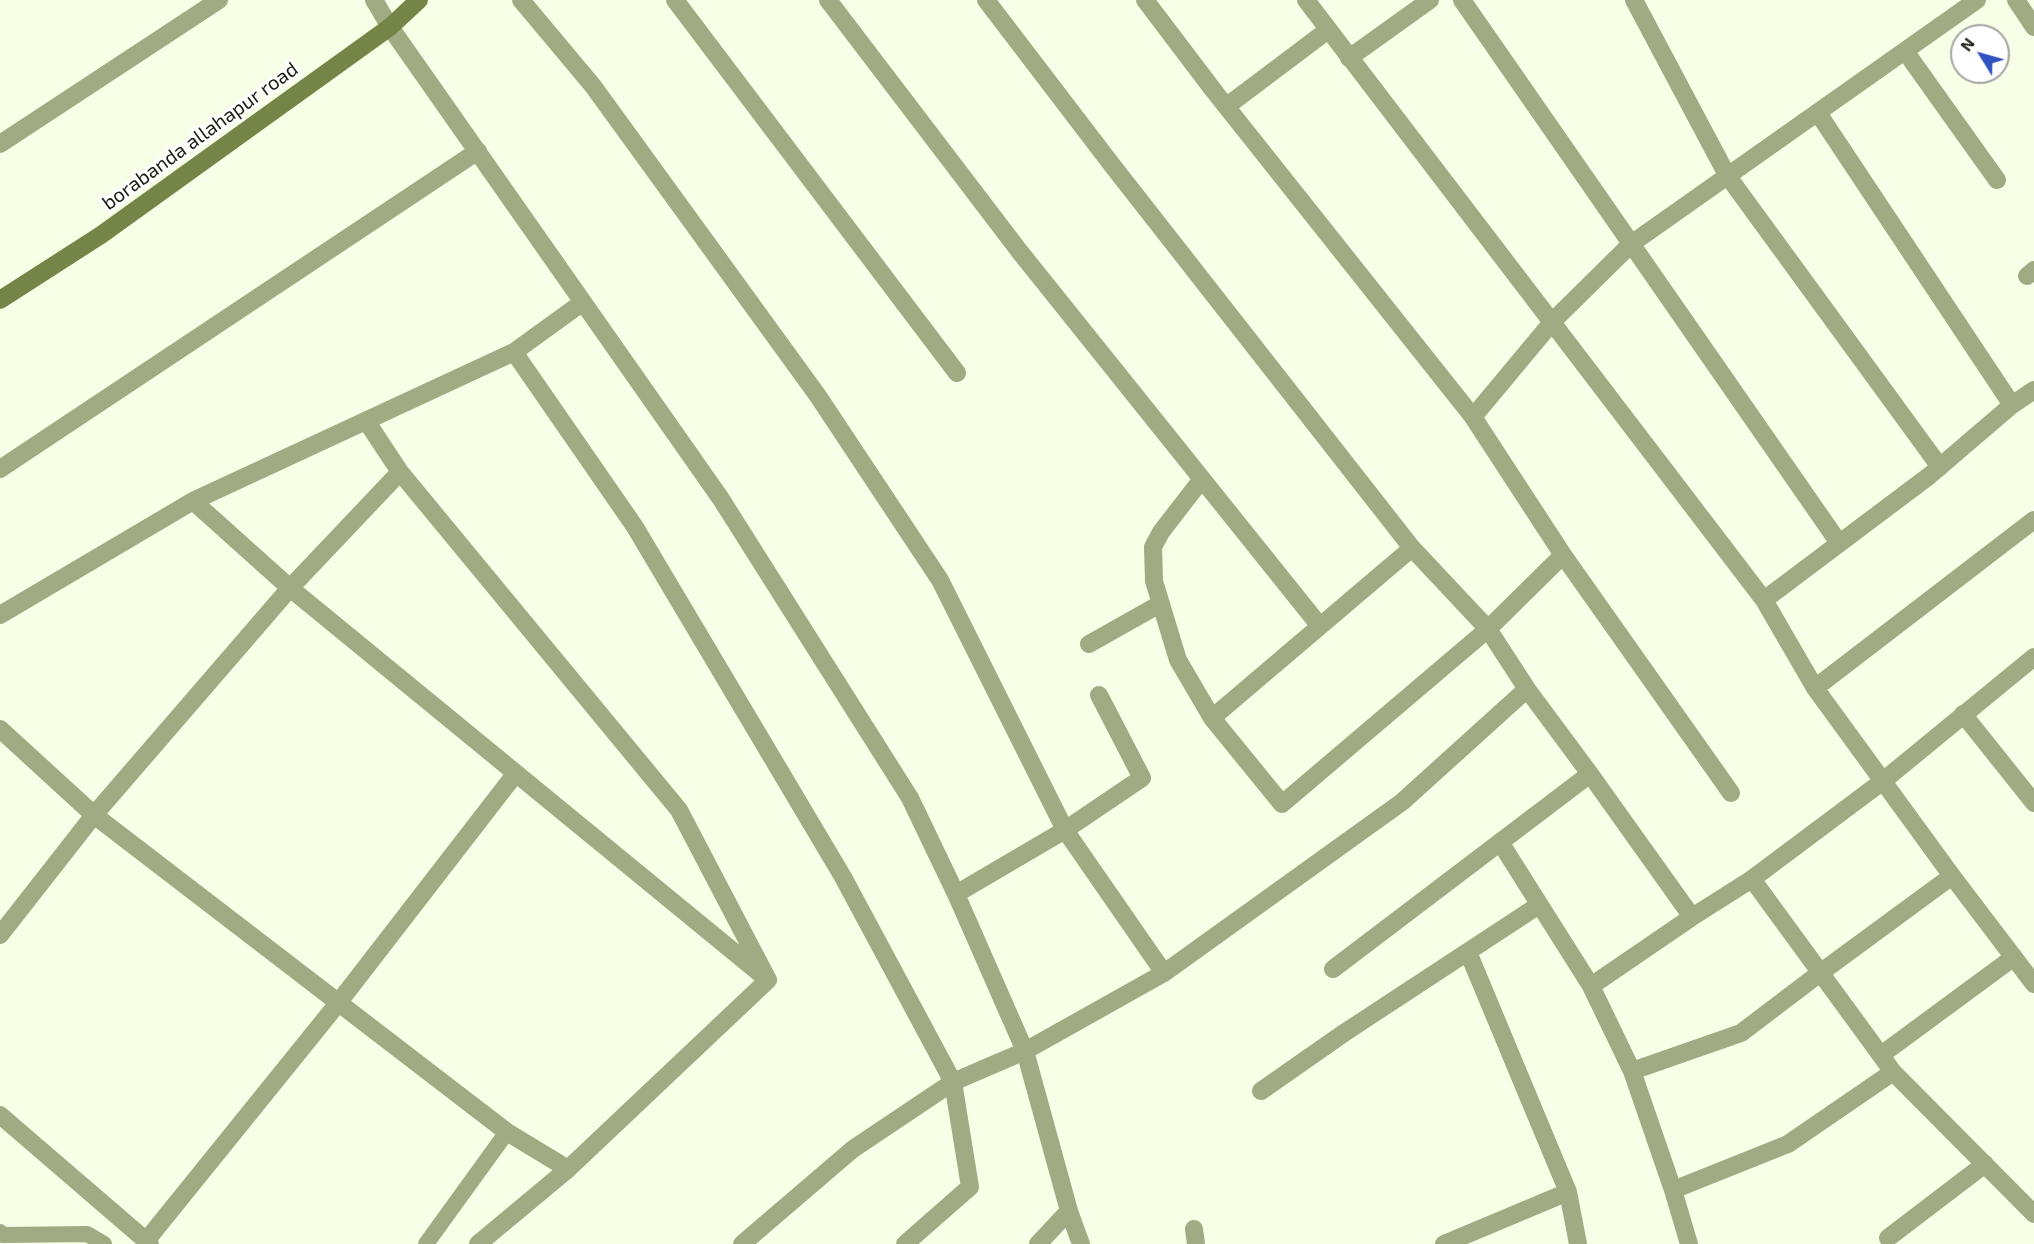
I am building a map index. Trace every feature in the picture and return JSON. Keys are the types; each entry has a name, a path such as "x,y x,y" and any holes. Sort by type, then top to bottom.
{"main road":[{"name":"borabanda allahapur road","path":"0,300 101,235 390,27 419,0"}],"street":[{"path":"0,144 219,0"},
{"path":"374,0 390,27 721,500 909,798 957,894 1025,1051 1069,1211 1081,1244"},
{"path":"521,0 593,86 804,376 940,580 1065,830 1164,972"},
{"path":"828,0 1020,252 1319,625"},
{"path":"986,0 1126,184 1412,548 1488,629 1527,689 1692,917"},
{"path":"1145,0 1473,417 1563,555 1731,793"},
{"path":"1306,0 1764,600 1815,688 2034,984"},
{"path":"1349,58 1430,0"},
{"path":"1462,0 1839,543"},
{"path":"1634,0 1727,175 1940,466"},
{"path":"1473,417 1553,321 1631,244 1977,0"},
{"path":"2016,0 2034,27"},
{"path":"678,1 957,373"},
{"path":"1227,106 1328,30"},
{"path":"1905,51 1997,180"},
{"path":"1818,113 2012,405"},
{"path":"0,469 478,151"},
{"path":"0,615 193,501 514,352 583,302"},
{"path":"514,352 641,537 843,877 953,1082 970,1187 905,1244"},
{"path":"1764,600 1940,466 2012,405 2034,390"},
{"path":"367,422 400,472 679,810 768,980"},
{"path":"0,935 94,815 290,588 400,472"},
{"path":"1202,479 1161,532 1154,547 1154,581 1178,660 1212,718 1282,804 1488,629 1563,555"},
{"path":"193,501 290,588 768,980"},
{"path":"1815,688 2034,520"},
{"path":"1212,718 1412,548"},
{"path":"1089,644 1160,604"},
{"path":"1591,986 1752,879 1883,781 2034,657"},
{"path":"742,1244 853,1149 953,1082 1025,1051 1164,972 1402,802 1527,689"},
{"path":"957,894 1065,830 1142,778 1099,695"},
{"path":"1963,714 2033,799"},
{"path":"0,729 94,815 507,1132 568,1169"},
{"path":"0,1115 148,1242 339,1002 516,773"},
{"path":"1333,969 1590,774"},
{"path":"1500,842 1591,986 1632,1071 1689,1244"},
{"path":"1632,1071 1742,1033 1820,972 1952,876"},
{"path":"1752,879 1893,1072 2034,1214"},
{"path":"1261,1091 1344,1033 1539,905"},
{"path":"1468,952 1568,1192 1578,1244"},
{"path":"1881,1055 2014,957"},
{"path":"478,1244 568,1169 768,980"},
{"path":"1673,1190 1788,1144 1893,1072"},
{"path":"1888,1238 1985,1164"},
{"path":"1444,1244 1568,1192"},
{"path":"1038,1244 1069,1211"}],"lane":[{"path":"426,1244 507,1132"},
{"path":"0,1232 3,1234 87,1234 104,1244"}]}
